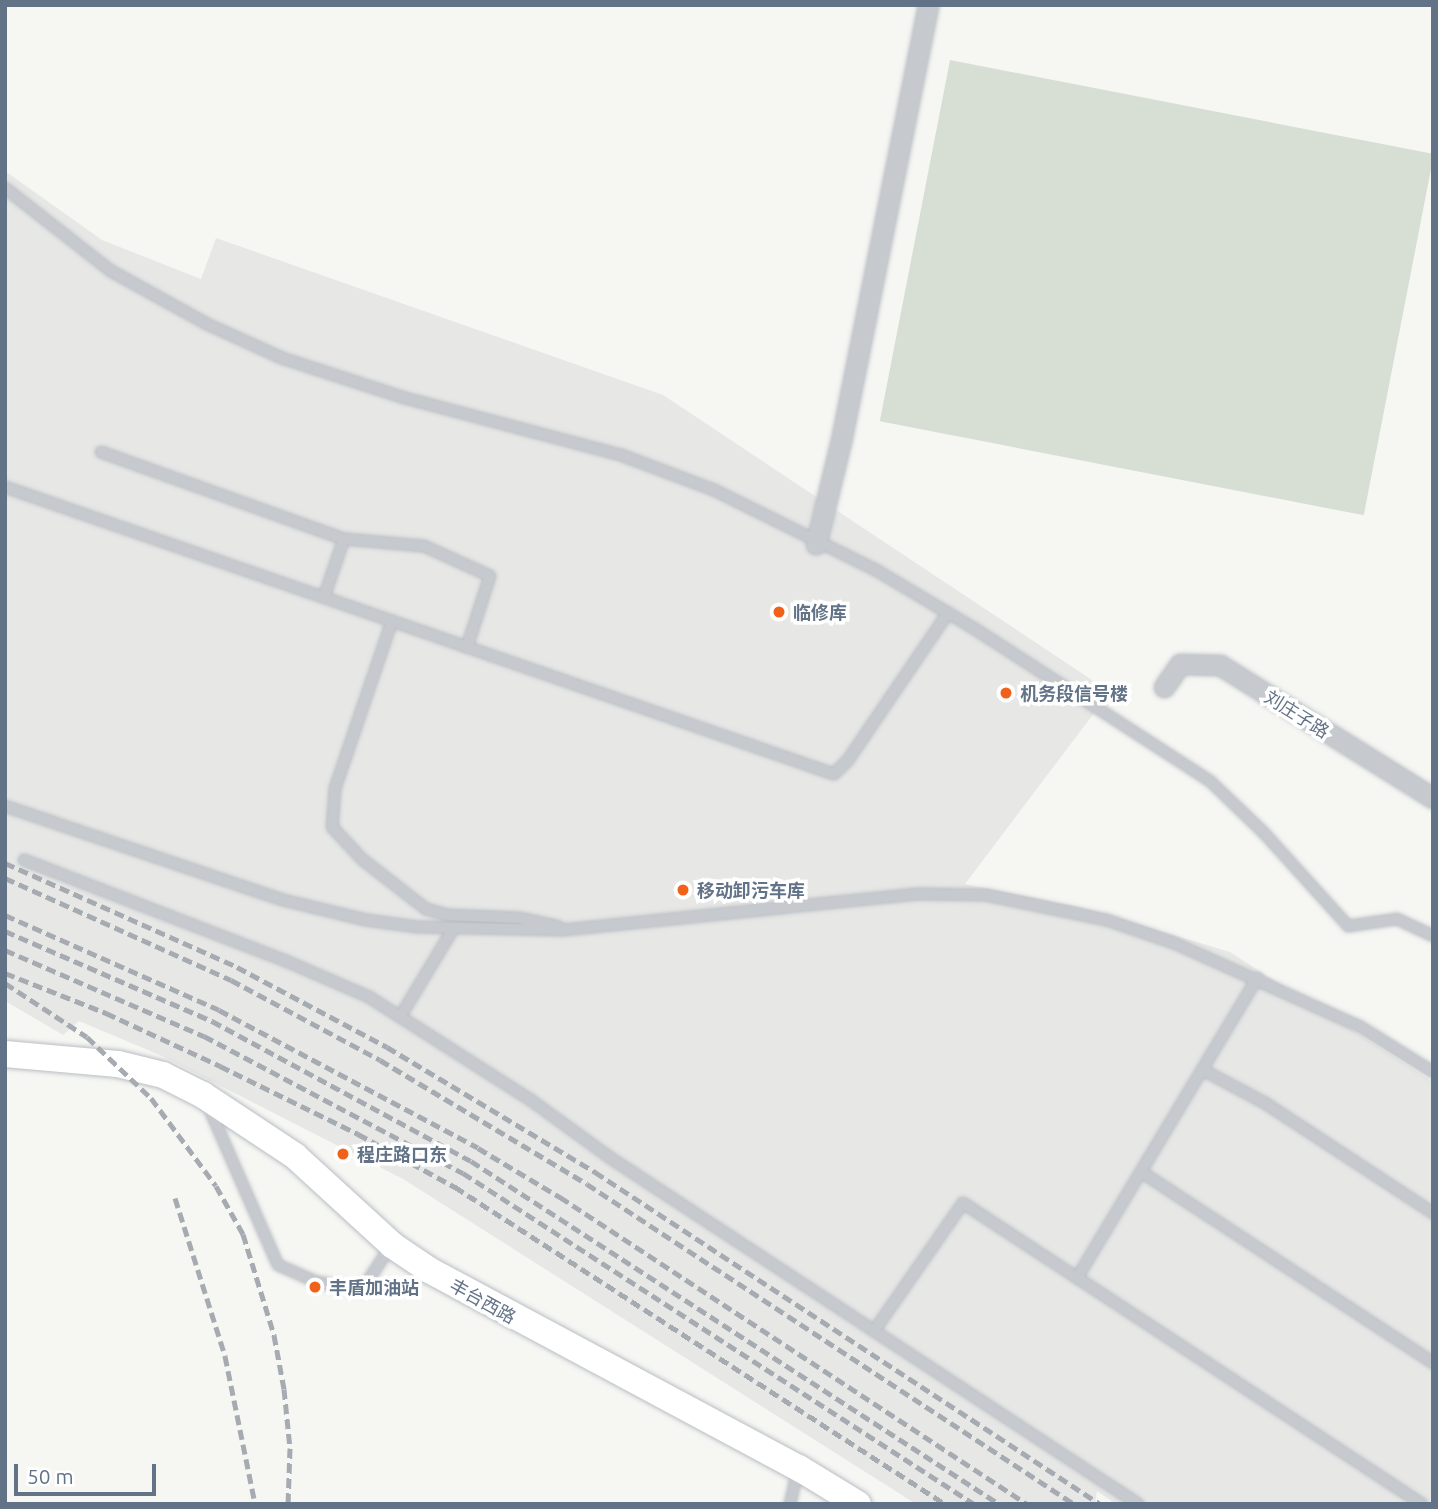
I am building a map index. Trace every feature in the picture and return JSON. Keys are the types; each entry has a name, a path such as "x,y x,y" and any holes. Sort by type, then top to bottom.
{"main road":[{"name":"丰台西路","path":"5,1054 118,1064 163,1075 203,1095 295,1156 392,1245 472,1296 799,1468 858,1504"}],"street":[{"path":"816,544 844,427 928,5"},
{"name":"刘庄子路","path":"1164,687 1180,664 1220,666 1433,798"}],"lane":[{"path":"5,188 111,271 207,324 282,358 405,398 621,455 714,490 816,544 876,570 948,613 1210,781 1265,834 1348,926 1397,919 1433,936"},
{"path":"101,452 344,539 424,546 490,576 467,647"},
{"path":"5,487 834,774 848,760 948,613"},
{"path":"324,597 344,539"},
{"path":"392,621 335,788 332,827 363,860 426,909 449,915 519,918 556,925 563,930"},
{"path":"5,806 283,900 366,920 453,929 563,930 920,894 986,895 1107,920 1174,943 1359,1026 1433,1072"},
{"path":"24,860 286,961 369,997 1138,1504"},
{"path":"400,1017 453,929"},
{"path":"1077,1278 1143,1173 1257,978"},
{"path":"1203,1070 1265,1103 1433,1213"},
{"path":"203,1095 278,1265 317,1282 362,1290 392,1245"},
{"path":"1143,1173 1433,1363"},
{"path":"874,1331 963,1203 1422,1504"},
{"path":"790,1504 799,1468"}],"shaded area":[{"path":"950,60 1433,154 1364,515 880,421"},
{"path":"5,171 102,240 201,279 216,238 663,395 1110,692 965,884 1081,907 1230,952 1433,1082 1433,1504 1116,1504 1097,1491 1095,1504 916,1504 403,1179 162,1056 79,1021 63,1035 5,1001"}],"railway":[{"path":"5,863 237,967 387,1047 595,1172 1100,1504"},
{"path":"5,878 231,980 380,1060 587,1184 1074,1504"},
{"path":"5,915 219,1010 478,1148 560,1197 1027,1504"},
{"path":"5,931 212,1021 471,1161 999,1504"},
{"path":"5,950 204,1036 463,1173 974,1504"},
{"path":"5,973 106,1013 220,1066 358,1134 455,1187 945,1504"},
{"path":"5,983 87,1037 151,1098 216,1186 243,1234 274,1335 284,1389 290,1448 288,1504"},
{"path":"175,1198 225,1356 255,1504"}],"place":[{"name":"临修库","path":"779,612"},
{"name":"机务段信号楼","path":"1006,693"},
{"name":"移动卸污车库","path":"683,890"},
{"name":"程庄路口东","path":"343,1154"},
{"name":"丰盾加油站","path":"315,1287"}]}
